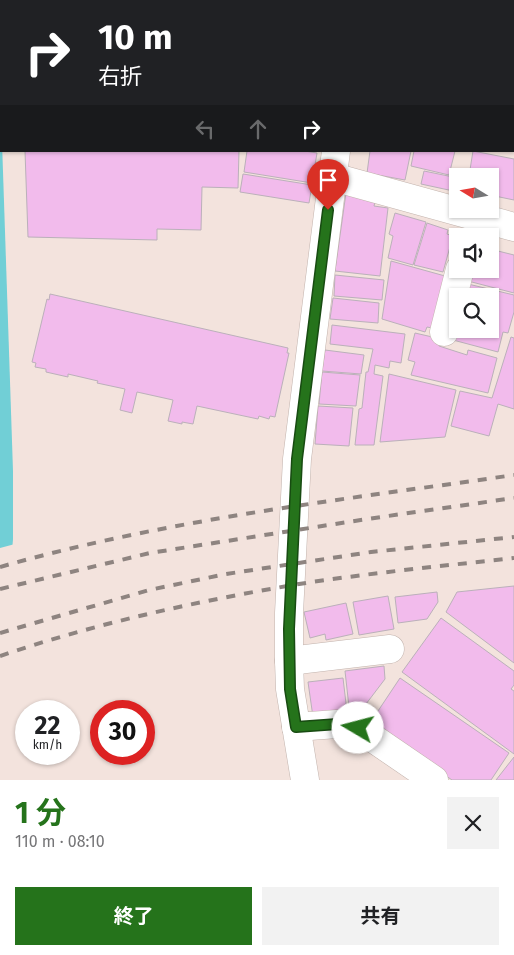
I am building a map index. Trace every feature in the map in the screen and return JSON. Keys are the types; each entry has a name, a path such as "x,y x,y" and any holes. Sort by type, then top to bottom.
{"street":[{"path":"304,780 290,689 289,613 297,459 335,164 471,226 514,227"},
{"path":"444,332 458,278"},
{"path":"289,661 390,649"},
{"path":"296,727 338,724 358,728 434,780"}],"water":[{"path":"0,152 2,152 13,471 13,539 0,676"}],"pier":[{"path":"15,544 11,608 3,676 0,676 0,548"}],"building":[{"path":"25,152 239,152 238,188 202,187 201,230 157,229 157,240 28,237"},
{"path":"247,152 317,153 312,183 244,172"},
{"path":"370,152 411,152 405,180 367,173"},
{"path":"414,152 455,152 451,168 449,168 449,175 411,166"},
{"path":"473,152 514,159 514,200 499,197 499,168 470,168"},
{"path":"424,171 449,176 449,190 421,184"},
{"path":"243,174 312,185 309,203 240,192"},
{"path":"346,193 375,202 374,206 388,208 380,276 335,271"},
{"path":"395,213 426,222 413,265 388,258 393,236 389,234"},
{"path":"427,223 448,230 449,250 443,272 414,265"},
{"path":"499,251 514,255 514,293 468,281 469,278 499,278"},
{"path":"391,261 445,276 432,328 427,327 425,332 382,319"},
{"path":"335,275 384,280 382,300 334,296"},
{"path":"468,284 485,288 467,288"},
{"path":"499,291 514,295 514,312 508,333 503,332 498,352 453,340 454,338 499,338"},
{"path":"50,294 288,348 287,353 289,353 275,417 270,416 269,419 259,416 258,419 197,406 193,424 182,422 182,424 168,421 173,400 137,392 132,413 120,410 125,389 68,374 68,377 46,372 46,369 35,367 36,363 32,362 47,299 49,300"},
{"path":"333,298 379,303 378,323 330,319"},
{"path":"332,325 405,334 401,363 390,361 389,368 375,365 374,374 383,376 374,445 355,445 359,409 362,408 366,372 368,372 373,349 330,344"},
{"path":"415,333 441,339 439,346 467,355 468,350 497,358 488,393 411,375 415,362 408,360"},
{"path":"511,337 514,338 514,409 498,404 489,436 451,426 460,391 492,398"},
{"path":"325,350 364,355 361,374 322,371"},
{"path":"322,372 360,375 356,406 319,404"},
{"path":"389,374 456,390 445,437 380,442"},
{"path":"318,406 353,408 349,446 315,444"},
{"path":"514,586 514,663 446,612 457,592"},
{"path":"437,592 438,602 427,619 398,623 395,597"},
{"path":"388,596 394,629 359,635 353,602"},
{"path":"346,603 353,634 326,640 325,634 310,638 304,612"},
{"path":"441,618 514,671 514,685 511,689 514,691 514,754 402,672"},
{"path":"384,666 385,679 366,704 349,707 345,671"},
{"path":"343,678 347,712 313,717 308,682"},
{"path":"400,678 509,753 491,780 452,780 370,723"},
{"path":"514,757 514,780 496,780"}],"railway":[{"path":"0,567 63,550 191,523 320,502 514,475"},
{"path":"0,589 150,553 514,498"},
{"path":"0,633 149,590 226,574 371,552 514,537"},
{"path":"0,656 111,623 223,598 326,580 514,558"}],"route":[{"path":"328,210 297,459 289,613 290,689 296,727 338,724 358,728"}]}
